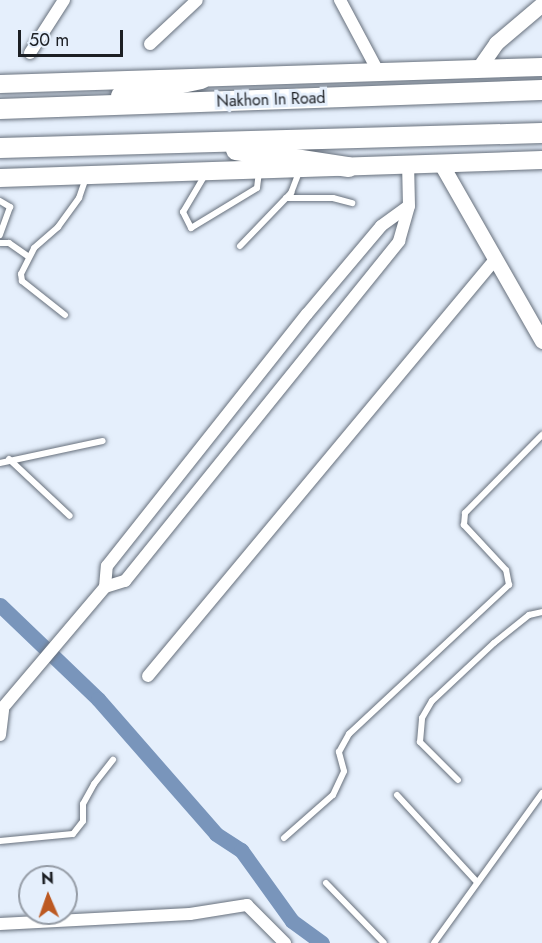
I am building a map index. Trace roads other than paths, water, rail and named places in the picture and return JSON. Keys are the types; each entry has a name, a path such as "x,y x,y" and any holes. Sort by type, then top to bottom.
{"main road":[{"name":"Nakhon In Road","path":"0,84 542,67"},
{"path":"68,107 201,79"},
{"name":"Nakhon In Road","path":"0,109 542,90"},
{"path":"0,148 542,133"},
{"path":"186,142 349,167"},
{"path":"0,178 542,160"}],"street":[{"path":"30,53 64,0"},
{"path":"150,44 197,0"},
{"path":"340,0 379,73"},
{"path":"478,69 496,43 542,4"},
{"path":"440,162 493,262 542,340"},
{"path":"0,735 2,710 105,587 125,581 325,328 399,241 409,206 408,164"},
{"path":"105,587 107,567 307,314 381,226 409,206"},
{"path":"355,258 372,273"},
{"path":"148,676 493,262"},
{"path":"307,314 325,328"},
{"path":"179,475 197,489"},
{"path":"0,924 190,914 247,905 285,943"}],"lane":[{"path":"240,246 286,198 300,169"},
{"path":"208,171 183,212 191,228 198,229 211,214 257,188 260,170"},
{"path":"65,315 22,281 29,257 79,198 88,175"},
{"path":"286,198 324,197 351,203"},
{"path":"0,201 9,207 0,235"},
{"path":"0,243 9,243 29,257"},
{"path":"284,838 333,795 344,771 339,752 349,734 508,585 506,570 464,525 465,513 542,435"},
{"path":"0,463 9,459 103,441"},
{"path":"9,459 70,516"},
{"path":"458,780 420,742 422,718 432,701 494,643 528,615 542,612"},
{"path":"0,841 73,834 83,821 83,804 94,784 113,759"},
{"path":"434,943 476,881 542,793"},
{"path":"397,795 476,881"},
{"path":"326,883 384,943"}],"waterway":[{"path":"0,605 98,699 216,834 241,850 292,921 322,943"}]}
